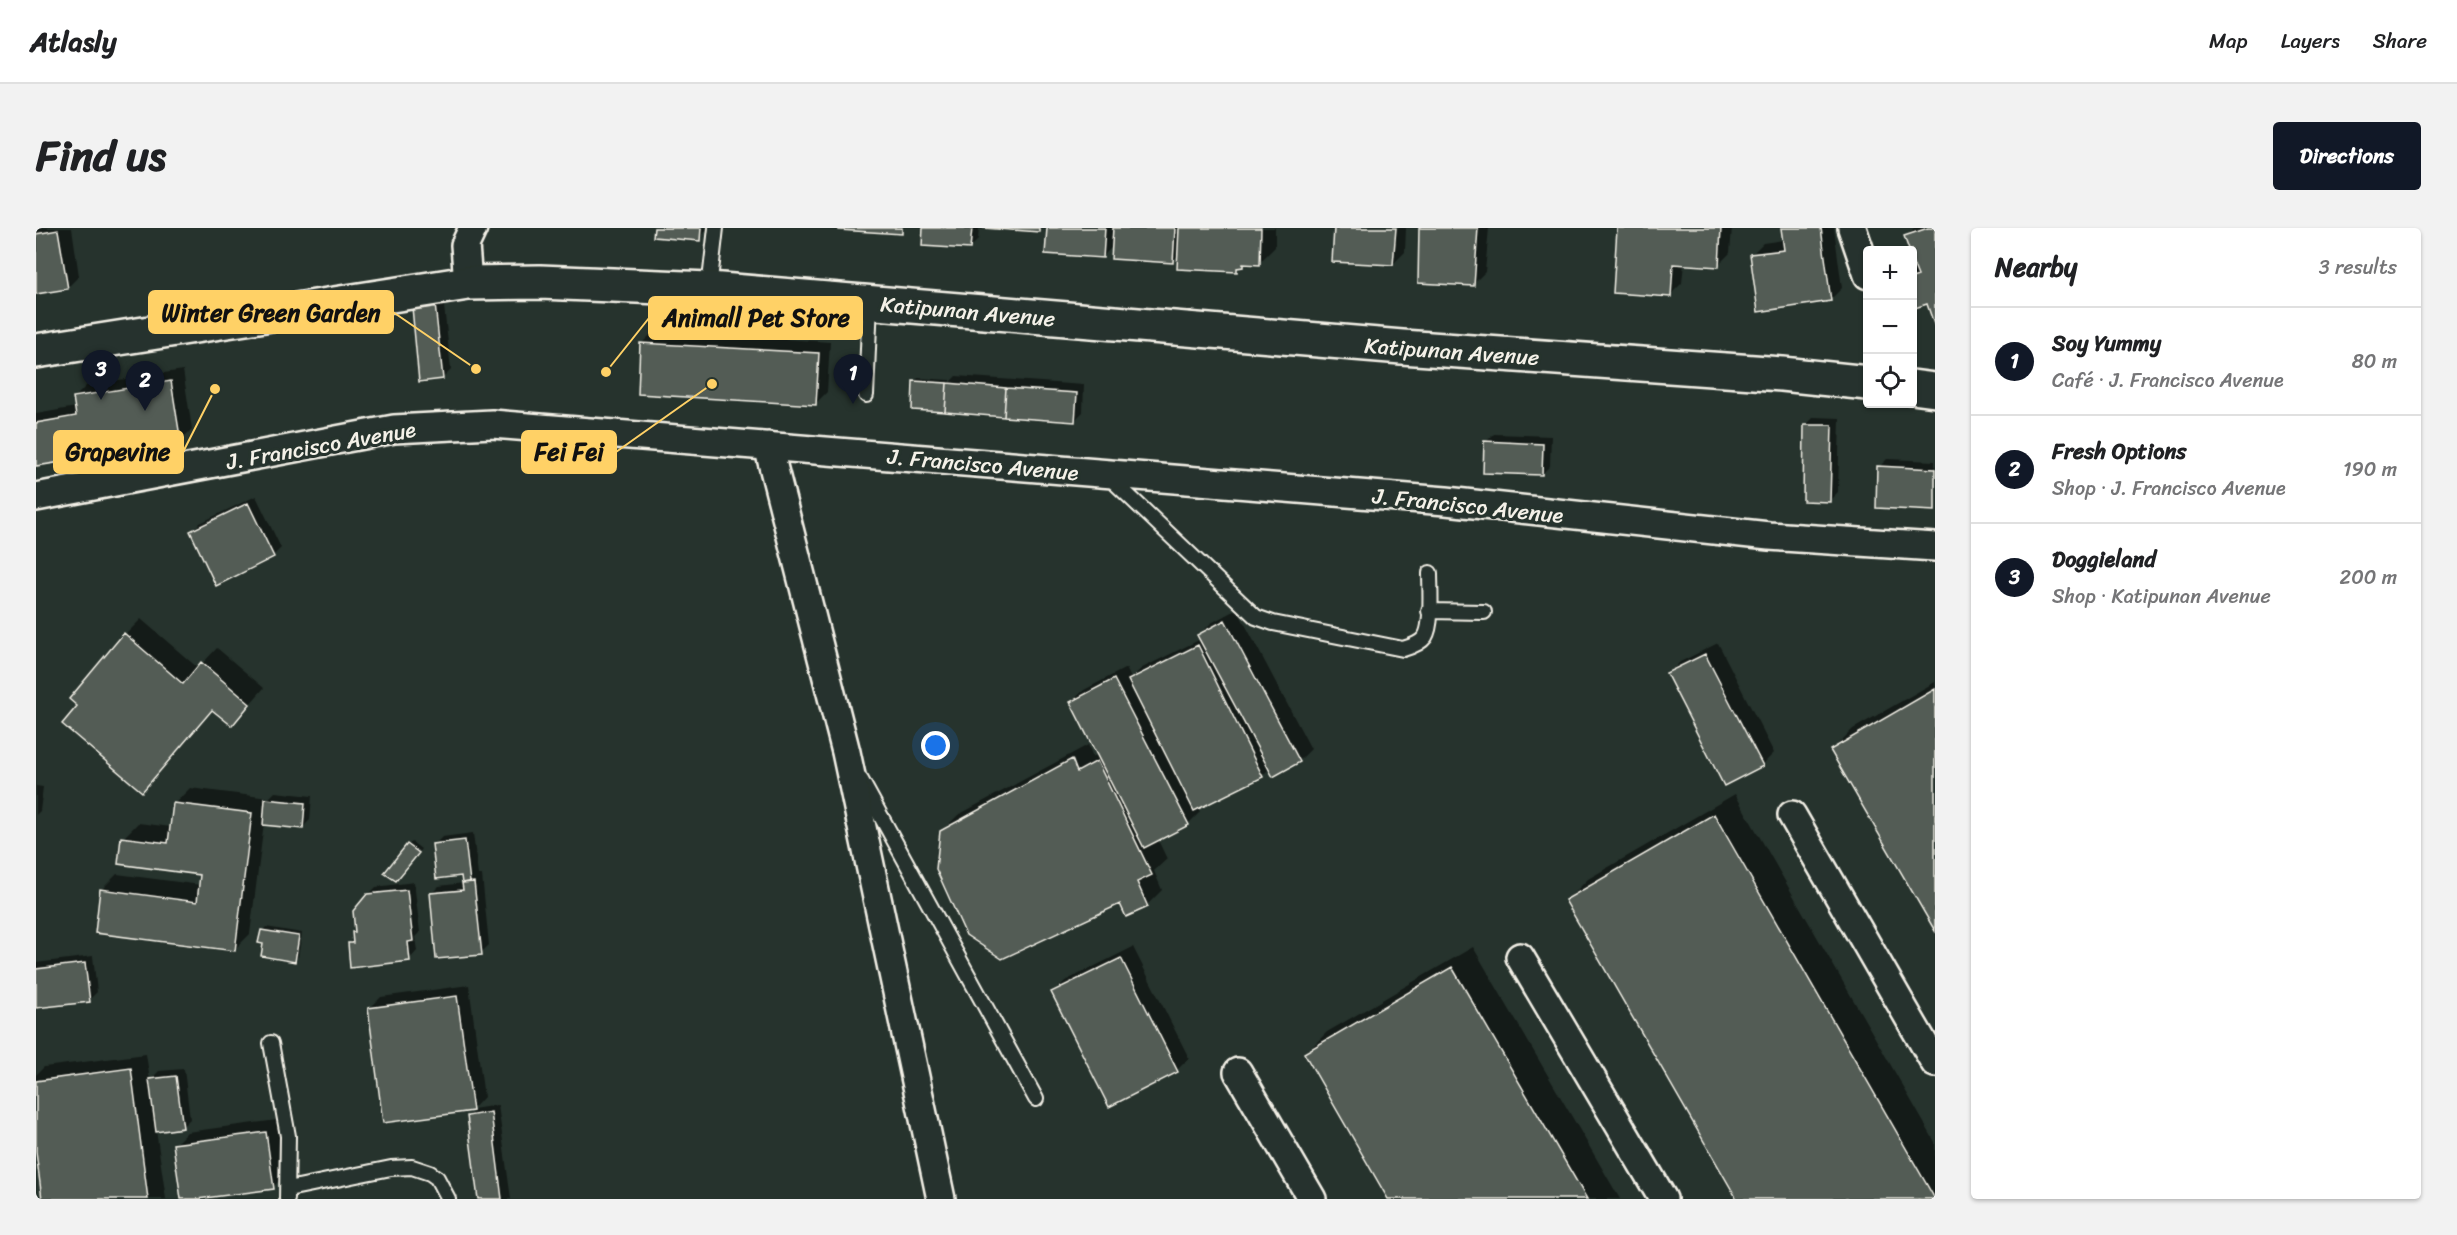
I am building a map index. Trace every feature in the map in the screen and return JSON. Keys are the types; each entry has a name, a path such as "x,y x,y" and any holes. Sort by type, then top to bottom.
{"street":[{"path":"1852,228 1863,260"},
{"path":"464,234 468,284"},
{"name":"Katipunan Avenue","path":"36,351 468,284 562,283 709,289 1390,346 1782,374 1863,382"},
{"path":"1917,388 1935,390"},
{"name":"J. Francisco Avenue","path":"36,497 394,429 492,424 1446,501 1769,536 1935,547"},
{"path":"768,446 846,752 941,1199"},
{"path":"1792,815 1935,1063"},
{"path":"1520,957 1663,1199"},
{"path":"1238,1072 1312,1199"}],"lane":[{"path":"709,289 716,228"},
{"path":"867,395 870,302"},
{"path":"1105,473 1256,617 1273,623 1403,649 1415,645 1425,637 1430,611 1430,573"},
{"path":"1430,611 1484,612"},
{"path":"846,752 1036,1099"},
{"path":"271,1042 288,1136 288,1194 391,1168 412,1167 438,1178 448,1199"}],"building":[{"path":"654,228 701,228 700,241 653,237"},
{"path":"839,228 902,228 902,234 839,230"},
{"path":"923,228 972,228 970,249 922,246"},
{"path":"983,228 1039,228 1039,232"},
{"path":"1047,228 1105,228 1103,258 1045,254"},
{"path":"1113,228 1175,228 1173,263 1111,259"},
{"path":"1179,228 1261,228 1260,265 1243,264 1243,267 1237,268 1237,272 1177,269"},
{"path":"1334,228 1396,228 1393,265 1332,262"},
{"path":"1419,228 1478,228 1474,286 1418,283"},
{"path":"1617,228 1721,228 1719,267 1673,264 1671,297 1613,293"},
{"path":"1781,228 1821,228 1831,301 1758,312 1750,254 1784,250"},
{"path":"1935,228 1935,327 1927,304 1917,307 1917,246 1908,246 1904,236"},
{"path":"58,230 68,289 36,294 36,234"},
{"path":"435,304 443,379 419,382 412,307"},
{"path":"640,343 819,353 816,405 638,394"},
{"path":"171,381 181,443 36,466 36,423 76,416 73,397"},
{"path":"913,381 947,383 945,412 912,410"},
{"path":"947,383 1006,388 1004,417 945,412"},
{"path":"1006,388 1077,393 1075,422 1004,417"},
{"path":"1804,425 1832,425 1830,502 1803,501"},
{"path":"1484,441 1543,444 1542,475 1483,473"},
{"path":"1877,466 1935,469 1935,511 1876,508"},
{"path":"248,503 274,557 216,586 190,531"},
{"path":"1225,620 1300,762 1273,777 1197,635"},
{"path":"124,633 183,684 201,662 250,704 232,726 212,710 142,792 62,724 77,706 69,699"},
{"path":"1198,645 1263,777 1194,811 1128,680"},
{"path":"1705,654 1763,766 1724,786 1666,673"},
{"path":"1114,679 1189,825 1144,848 1070,702"},
{"path":"1935,689 1935,931 1830,750"},
{"path":"1072,759 1077,772 1097,761 1152,875 1137,882 1148,907 1126,917 1120,904 1002,959 966,935 936,869 940,831"},
{"path":"265,799 305,803 303,829 263,825"},
{"path":"173,803 252,813 235,951 95,933 100,889 197,902 200,875 118,864 121,837 168,843"},
{"path":"1714,814 1935,1199 1737,1199 1565,900"},
{"path":"465,840 470,882 462,883 461,876 436,879 432,844"},
{"path":"407,844 419,853 396,881 384,873"},
{"path":"474,882 482,955 436,959 430,893 463,890 462,883"},
{"path":"407,890 413,941 408,942 410,961 350,968 348,943 353,943 352,932 355,932 353,911 367,894"},
{"path":"261,930 299,936 295,962 261,956 263,944 258,943"},
{"path":"1121,958 1178,1072 1109,1107 1051,992"},
{"path":"85,963 90,1002 36,1008 36,969"},
{"path":"1452,967 1587,1199 1388,1199 1304,1053"},
{"path":"457,996 473,1111 383,1123 368,1008"},
{"path":"131,1068 148,1199 42,1199 36,1152 36,1081"},
{"path":"176,1076 183,1128 156,1132 149,1079"},
{"path":"491,1112 502,1199 478,1199 467,1116"},
{"path":"266,1132 274,1189 181,1199 173,1144"}],"place":[{"name":"Winter Green Garden","path":"476,369"},
{"name":"Animall Pet Store","path":"606,372"},
{"name":"Fei Fei","path":"712,384"},
{"name":"Grapevine","path":"215,389"},
{"name":"Doggieland","path":"101,400"},
{"name":"Soy Yummy","path":"853,404"},
{"name":"Fresh Options","path":"145,411"}]}
